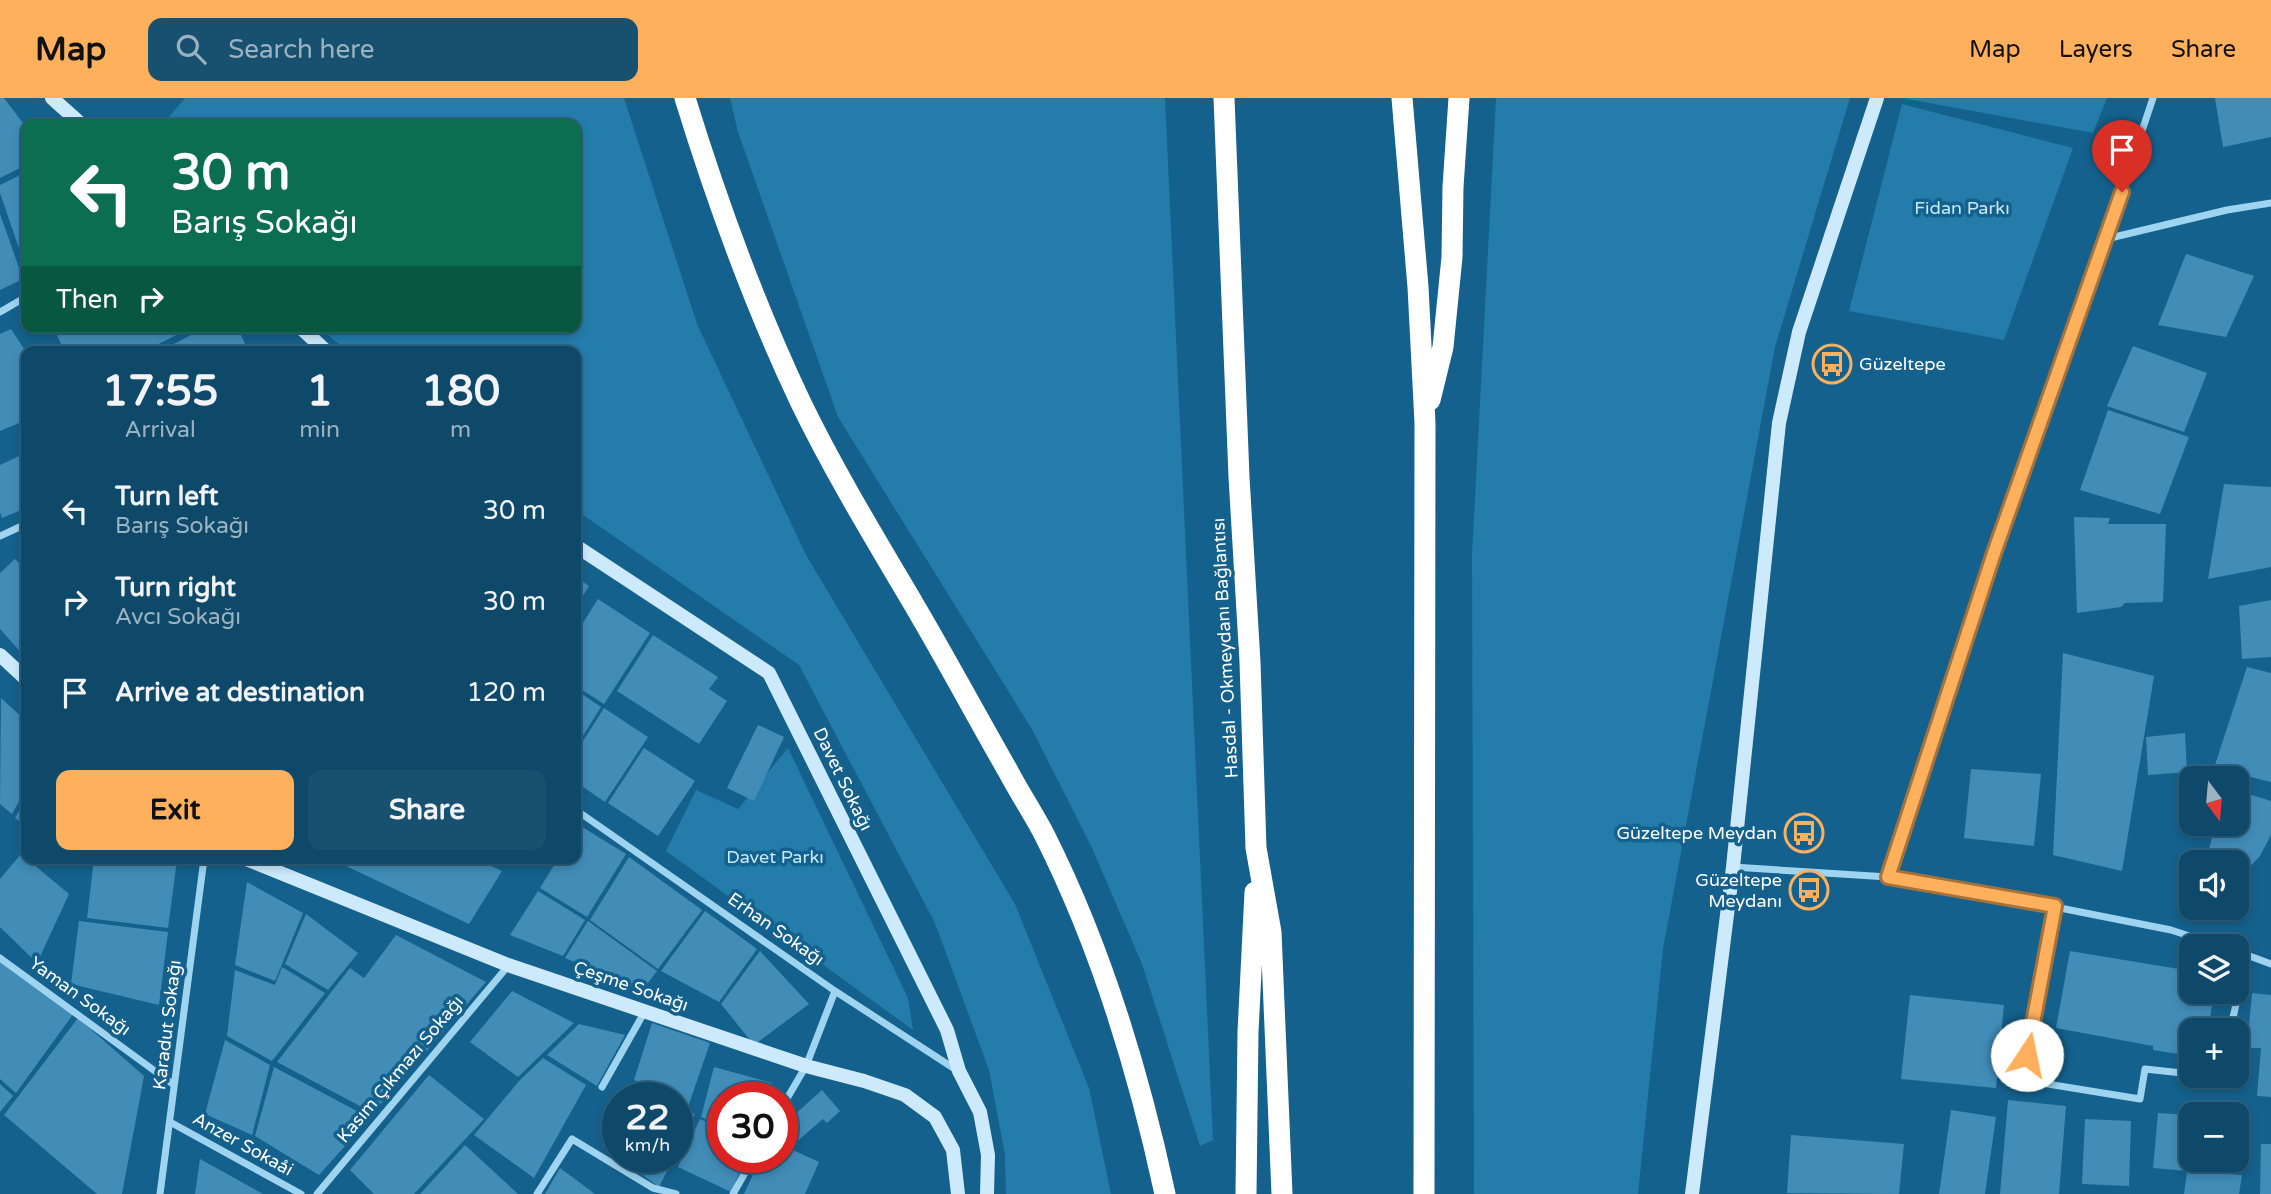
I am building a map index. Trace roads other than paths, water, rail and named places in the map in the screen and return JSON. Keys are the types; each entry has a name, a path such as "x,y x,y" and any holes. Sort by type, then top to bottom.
{"highway":[{"path":"685,98 711,184 756,304 802,405 860,513 949,664 1044,834 1087,934 1122,1031 1154,1139 1165,1194"},
{"name":"Hasdal - Okmeydanı Bağlantısı","path":"1224,98 1256,848 1271,932 1282,1194"},
{"path":"1402,98 1418,287 1425,423 1424,1194"},
{"path":"1425,423 1443,347 1452,257 1459,98"},
{"path":"1246,1194 1248,1032 1256,848"}],"street":[{"path":"52,98 75,119"},
{"path":"1692,1194 1733,867 1779,423 1799,332 1877,98"},
{"path":"1888,877 1994,553 2106,239 2153,98"},
{"path":"2106,239 2271,202"},
{"path":"0,312 21,300"},
{"path":"306,333 319,346"},
{"path":"0,536 21,526"},
{"name":"Davet Sokağı","path":"581,549 769,673 947,1031 959,1072 979,1112 988,1155 987,1194"},
{"path":"0,654 21,673"},
{"name":"Erhan Sokağı","path":"581,813 835,991 959,1072"},
{"name":"Karadut Sokağı","path":"160,1194 203,864"},
{"name":"Çeşme Sokağı","path":"258,864 508,965 806,1066 905,1095 935,1117 953,1150 957,1191"},
{"path":"1733,867 1888,877 2055,906 2183,934"},
{"path":"2055,906 2023,1080 2140,1099 2145,1069 2179,1073"},
{"path":"2249,955 2271,964"},
{"name":"Yaman Sokağı","path":"0,957 174,1085"},
{"name":"Kasım Çıkmazı Sokağı","path":"317,1194 508,965"},
{"path":"797,1082 806,1066 835,991"},
{"path":"601,1087 645,1012"},
{"name":"Anzer Sokaåi","path":"170,1122 300,1194"},
{"path":"537,1194 572,1139 653,1188 676,1194"},
{"path":"733,1194 745,1173"}],"place":[{"name":"Güzeltepe","path":"1832,364"},
{"name":"Güzeltepe Meydan","path":"1804,833"},
{"name":"Güzeltepe Meydanı","path":"1809,890"}],"park label":[{"name":"Fidan Parkı","path":"1962,208"},
{"name":"Davet Parkı","path":"775,857"}]}
